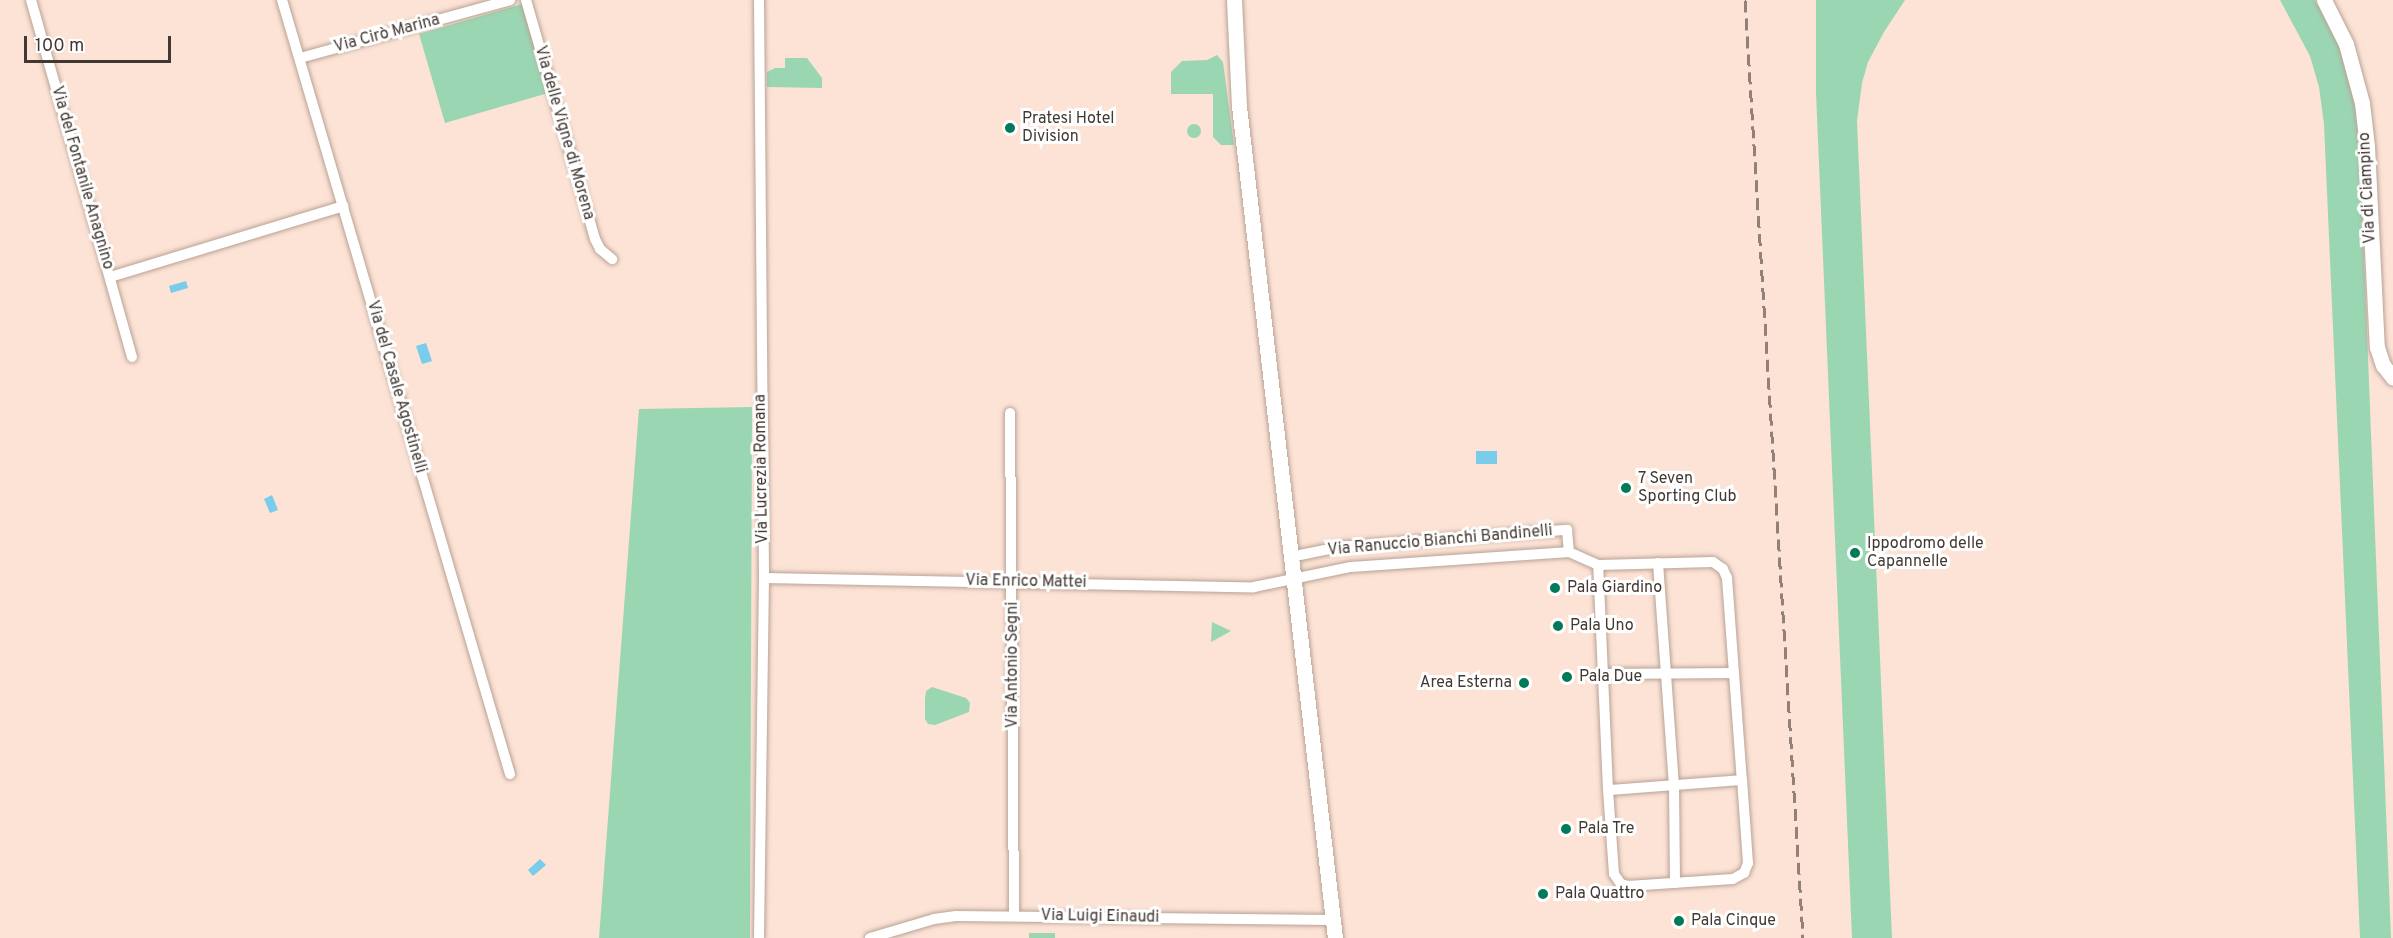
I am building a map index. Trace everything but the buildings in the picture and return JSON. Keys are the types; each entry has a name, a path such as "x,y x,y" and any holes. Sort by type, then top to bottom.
{"street":[{"name":"Via del Fontanile Anagnino","path":"31,0 132,357"},
{"name":"Via del Casale Agostinelli","path":"282,0 510,774"},
{"name":"Via Cirò Marina","path":"300,58 510,0"},
{"name":"Via delle Vigne di Morena","path":"526,0 594,236 598,246 612,259"},
{"name":"Via Lucrezia Romana","path":"759,0 764,578 759,938"},
{"path":"1234,0 1239,106 1290,557 1290,581 1335,938"},
{"name":"Via di Ciampino","path":"2325,0 2346,44 2361,96 2367,146 2376,339 2381,361 2393,378"},
{"path":"110,277 343,207"},
{"name":"Via Antonio Segni","path":"1010,413 1014,916"},
{"name":"Via Ranuccio Bianchi Bandinelli","path":"1290,557 1339,548 1568,530 1569,552"},
{"name":"Via Ranuccio Bianchi Bandinelli","path":"1290,581 1351,567 1569,552 1598,565 1709,561 1723,569 1727,578 1748,860 1744,873 1736,879 1628,886 1616,880 1608,790 1598,565"},
{"path":"1658,563 1674,786 1675,883"},
{"name":"Via Enrico Mattei","path":"764,578 1243,587 1290,581"},
{"path":"1603,674 1734,673"},
{"path":"1608,790 1742,780"},
{"name":"Via Luigi Einaudi","path":"870,938 945,917 1333,920"},
{"path":"759,938 765,938"}],"green space":[{"name":"Ippodromo delle Capannelle","path":"1816,0 1905,0 1868,62 1862,83 1857,121 1892,938 1852,938 1816,93"},
{"path":"2280,0 2315,0 2339,45 2355,106 2360,155 2391,938 2360,938 2324,124 2319,87 2310,56"},
{"path":"522,4 548,93 445,123 419,34"},
{"path":"1217,55 1223,62 1234,145 1221,145 1213,137 1213,94 1171,94 1171,72 1182,61 1207,60"},
{"path":"785,58 807,58 822,78 822,88 767,87 767,72 775,68 785,68"},
{"path":"1194,124 1199,126 1201,131 1199,136 1194,138 1189,136 1187,131 1189,126"},
{"path":"752,407 750,938 599,938 639,409"},
{"path":"1212,622 1231,631 1211,642"},
{"path":"932,687 966,698 970,703 969,712 935,725 928,724 925,719 925,699 926,691"},
{"path":"1029,933 1055,933 1055,938 1029,938"}],"water":[{"path":"186,281 188,288 171,293 169,286"},
{"path":"426,343 432,361 422,364 416,346"},
{"path":"1476,451 1497,451 1497,464 1476,464"},
{"path":"272,495 278,510 270,513 264,499"},
{"path":"540,859 546,865 533,876 528,870"}],"railway":[{"path":"1745,0 1803,938"}],"place":[{"name":"Pratesi Hotel Division","path":"1010,128"},
{"name":"7 Seven Sporting Club","path":"1626,488"},
{"name":"Ippodromo delle Capannelle","path":"1855,553"},
{"name":"Pala Giardino","path":"1555,588"},
{"name":"Pala Uno","path":"1558,626"},
{"name":"Pala Due","path":"1567,677"},
{"name":"Area Esterna","path":"1524,683"},
{"name":"Pala Tre","path":"1566,829"},
{"name":"Pala Quattro","path":"1543,894"},
{"name":"Pala Cinque","path":"1679,921"}]}
